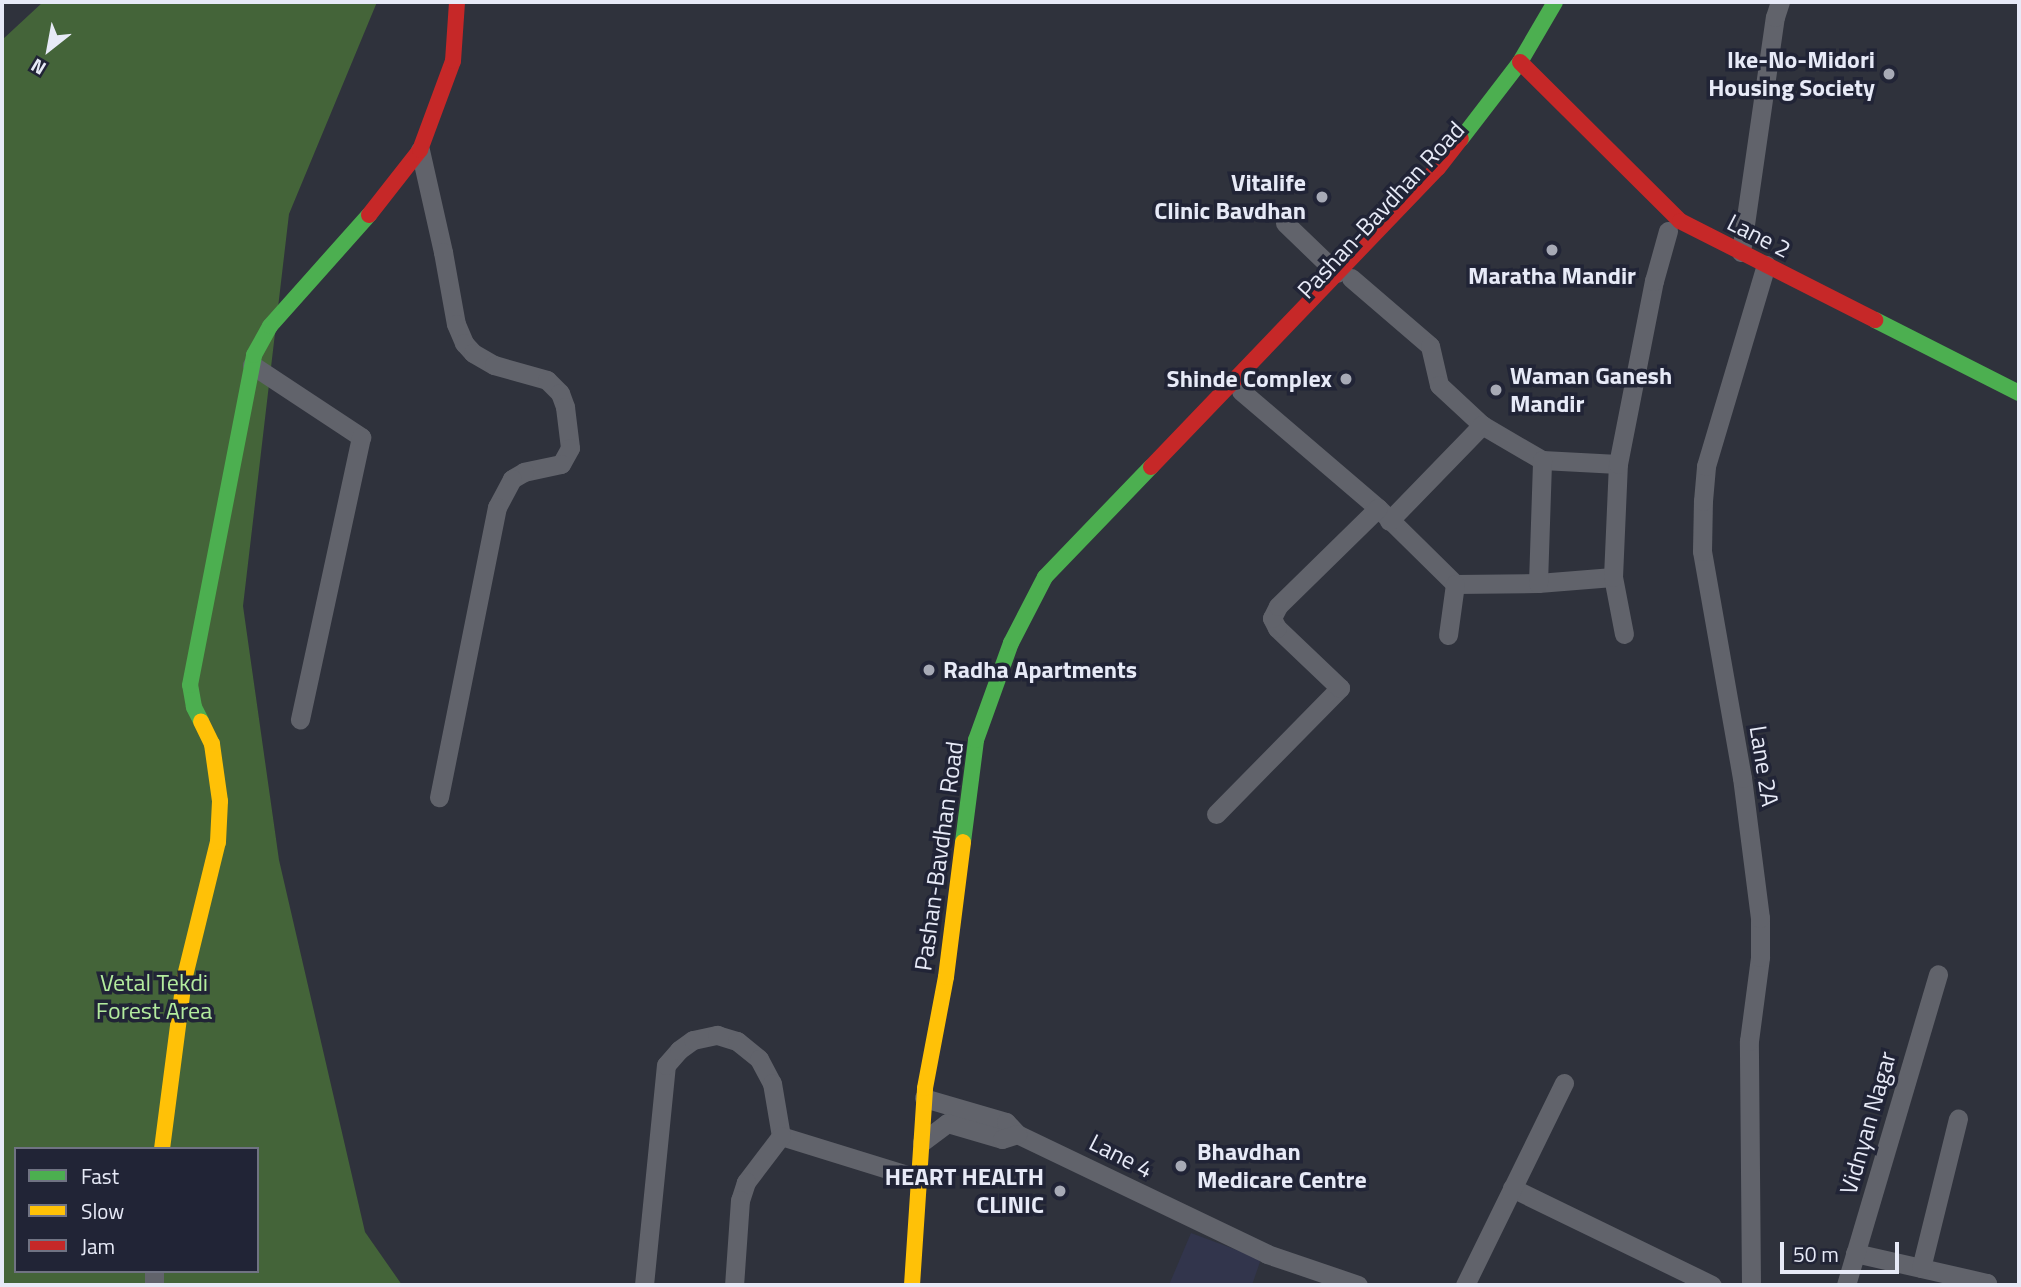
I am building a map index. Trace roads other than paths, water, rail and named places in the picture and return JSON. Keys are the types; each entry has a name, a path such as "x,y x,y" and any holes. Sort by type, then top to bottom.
{"street":[{"path":"162,1147 184,980 218,842 220,801 212,744 194,706 190,685 252,365 260,339 270,326 382,200 419,150 453,61 457,2"},
{"name":"Pashan-Bavdhan Road","path":"1525,67 1555,2"},
{"name":"Pashan-Bavdhan Road","path":"1196,422 1214,415 1241,391 1344,276 1525,67 1572,2"},
{"path":"1741,252 1775,17 1780,2"},
{"name":"Lane 2","path":"1525,67 1679,221 2019,393"},
{"path":"419,150 443,252 456,324 464,342 473,353 494,365 547,380 560,393 565,407 570,449 561,464 524,472 512,479 497,508 439,797"},
{"path":"1285,223 1344,276 1430,346 1439,385 1482,425 1542,460 1618,464"},
{"path":"1624,634 1613,577 1618,464 1654,281 1668,231"},
{"name":"Lane 2A","path":"1751,1285 1749,1041 1759,957 1760,918 1742,778 1702,551 1706,466 1766,265"},
{"name":"Pashan-Bavdhan Road","path":"912,1285 924,1098 946,977 976,740 1010,643 1045,577 1196,422 1201,412 1344,276"},
{"path":"252,365 361,436 300,720"},
{"path":"1241,391 1383,514 1455,584 1538,583 1613,577"},
{"path":"1216,814 1340,688 1277,628 1272,618 1278,606 1482,425"},
{"path":"1538,583 1542,460"},
{"path":"1448,635 1455,584"},
{"name":"Vidnyan Nagar","path":"1846,1285 1938,974"},
{"path":"645,1285 666,1065 679,1050 693,1040 717,1035 737,1041 759,1059 772,1083 781,1136 746,1182 740,1200 734,1285"},
{"path":"1465,1285 1564,1083"},
{"name":"Lane 4","path":"924,1098 1006,1122 1017,1134 1267,1254 1334,1282 1358,1285"},
{"path":"1921,1268 1958,1119"},
{"name":"Lane 4","path":"922,1142 947,1123 1002,1139 1017,1134"},
{"path":"781,1136 920,1179"},
{"path":"1512,1188 1712,1285"},
{"path":"1855,1253 1986,1284"}],"place":[{"name":"Ike-No-Midori Housing Society","path":"1889,74"},
{"name":"Vitalife Clinic Bavdhan","path":"1322,197"},
{"name":"Maratha Mandir","path":"1552,250"},
{"name":"Shinde Complex","path":"1346,379"},
{"name":"Waman Ganesh Mandir","path":"1496,390"},
{"name":"Radha Apartments","path":"929,670"},
{"name":"Bhavdhan Medicare Centre","path":"1181,1166"},
{"name":"HEART HEALTH CLINIC","path":"1060,1191"}],"park label":[{"name":"Vetal Tekdi Forest Area","path":"154,997"}]}
